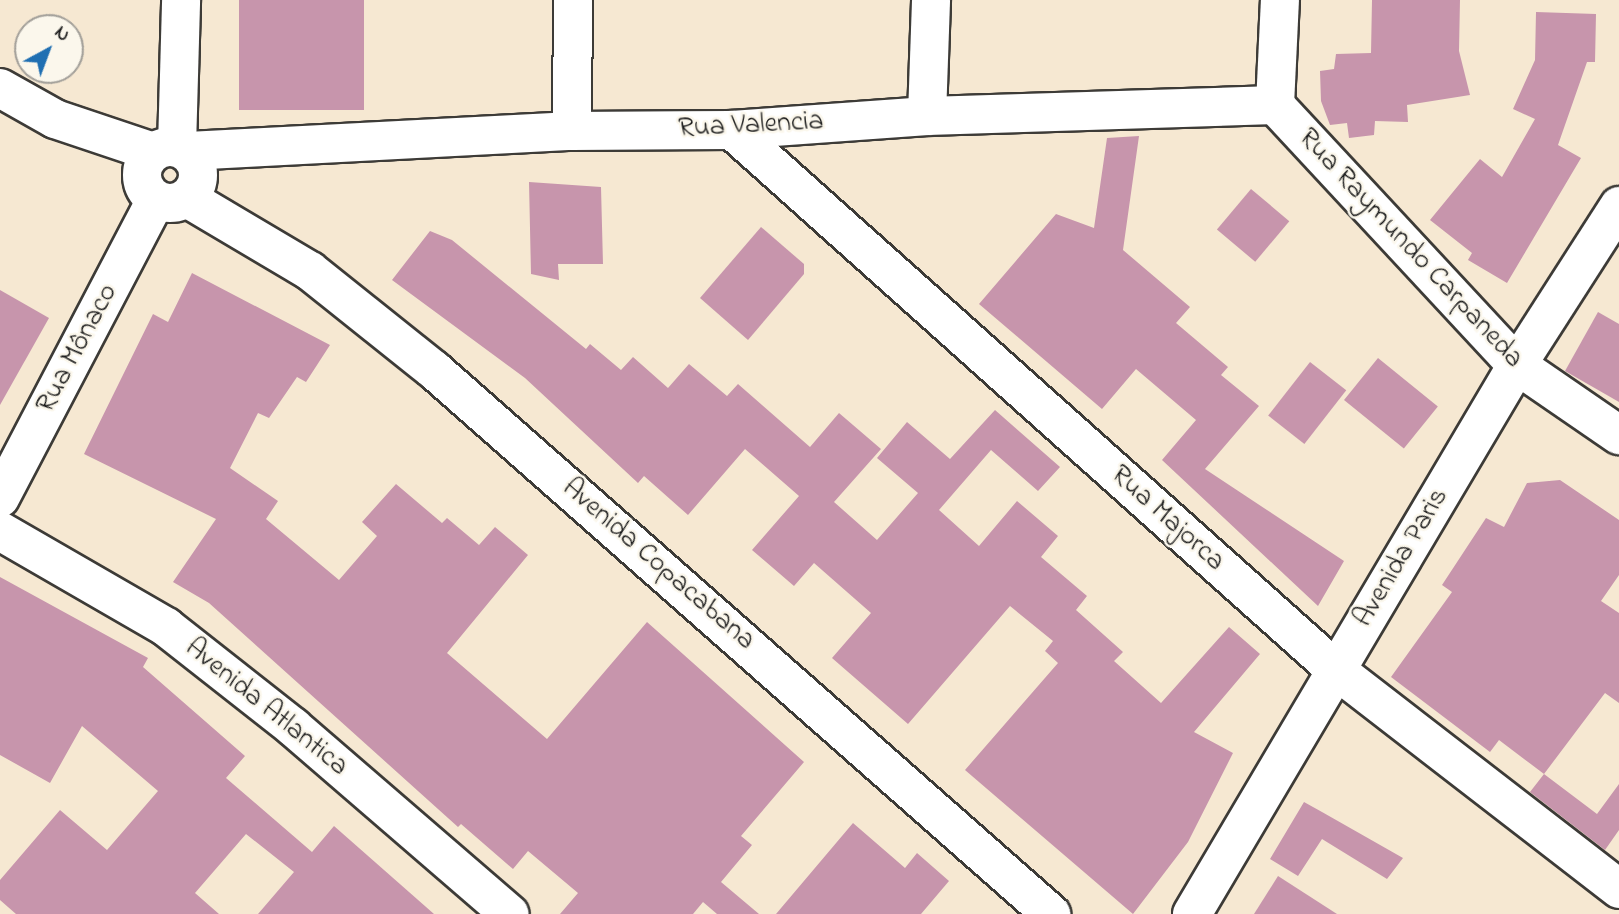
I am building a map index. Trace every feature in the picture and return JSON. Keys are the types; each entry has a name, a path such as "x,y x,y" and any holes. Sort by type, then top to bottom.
{"street":[{"path":"175,172 181,0"},
{"path":"572,131 573,0"},
{"path":"927,116 930,0"},
{"path":"1275,105 1280,0"},
{"name":"Avenida Copacabana","path":"0,88 55,119 89,130 175,172 249,234 310,271 434,370 1051,914"},
{"name":"Rua Valencia","path":"175,172 227,148 572,131 732,130 927,116 1275,105"},
{"name":"Rua Raymundo Carpaneda","path":"1275,105 1517,365 1619,435"},
{"name":"Rua Majorca","path":"732,130 1336,670 1619,888"},
{"name":"Rua Mônaco","path":"0,498 175,172"},
{"name":"Avenida Paris","path":"1192,914 1517,365 1619,206"},
{"name":"Avenida Atlantica","path":"0,531 166,627 293,727 510,914"}],"building":[{"path":"239,0 364,0 364,110 239,110"},
{"path":"1372,0 1460,0 1459,51 1470,95 1407,105 1408,122 1375,121 1374,135 1349,138 1347,123 1330,125 1321,101 1320,71 1334,69 1336,54 1371,53"},
{"path":"1536,12 1596,14 1595,62 1587,62 1558,145 1581,158 1507,283 1468,260 1472,253 1430,220 1480,159 1502,177 1535,119 1513,109 1535,60"},
{"path":"1139,136 1123,250 1190,307 1176,323 1228,367 1221,375 1259,406 1205,469 1344,561 1318,606 1162,460 1196,420 1136,369 1102,409 979,304 1056,214 1094,228 1107,138"},
{"path":"529,182 601,187 603,264 558,264 559,280 531,274"},
{"path":"1251,189 1289,221 1255,262 1217,230"},
{"path":"761,227 804,264 804,274 748,340 700,298"},
{"path":"430,231 452,240 586,349 590,344 621,370 633,357 668,388 689,364 727,396 738,384 810,447 839,413 881,449 834,502 877,540 918,493 877,458 907,422 950,459 995,410 1060,467 1038,491 991,450 939,510 979,546 1017,501 1058,536 1041,557 1087,596 1076,610 1123,652 1114,661 1161,703 1229,627 1260,654 1194,732 1233,753 1188,842 1133,914 965,770 1058,663 1045,651 1053,641 1010,606 908,724 832,658 871,613 814,563 794,586 752,550 799,496 745,449 688,515 644,476 638,483 525,378 392,280"},
{"path":"192,273 330,345 306,382 297,377 269,418 258,413 230,468 278,501 266,519 339,580 377,536 362,522 396,484 442,523 447,518 479,545 495,527 528,555 447,653 547,739 647,622 804,762 741,836 752,845 721,882 759,914 717,914 703,902 693,914 560,914 578,893 528,851 513,869 461,824 458,827 209,603 173,582 216,519 84,454 153,314 168,322"},
{"path":"0,290 49,318 0,405"},
{"path":"1598,312 1619,324 1619,402 1565,371"},
{"path":"1378,358 1438,406 1404,448 1344,400"},
{"path":"1310,362 1346,390 1304,444 1268,416"},
{"path":"1560,480 1619,520 1619,575 1601,601 1619,613 1619,703 1605,693 1544,774 1499,740 1490,752 1391,677 1452,592 1442,585 1486,518 1504,527 1527,483"},
{"path":"0,577 148,658 143,667 245,756 226,778 312,852 334,826 434,914 258,914 294,872 246,834 195,893 219,914 16,914 0,900 0,880 60,810 107,850 158,791 82,726 50,783 0,755"},
{"path":"1544,774 1597,814 1619,784 1619,830 1605,850 1530,792"},
{"path":"1304,802 1403,858 1387,879 1322,839 1298,876 1270,859"},
{"path":"853,823 905,868 917,853 949,881 921,914 776,914"},
{"path":"1278,876 1337,914 1254,914"}]}
